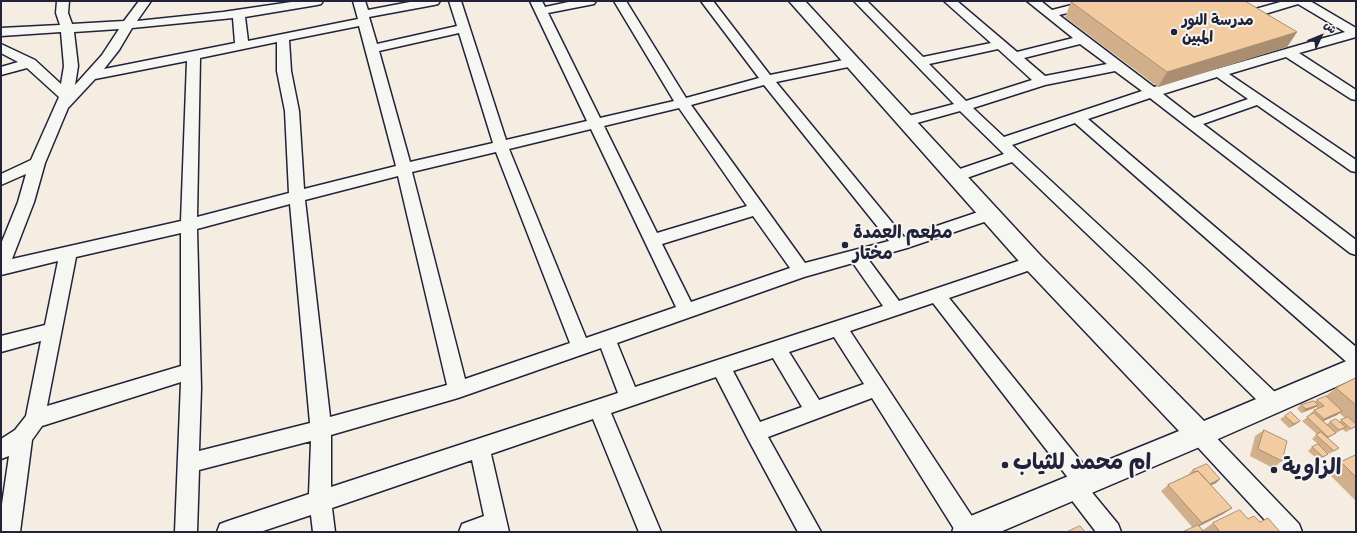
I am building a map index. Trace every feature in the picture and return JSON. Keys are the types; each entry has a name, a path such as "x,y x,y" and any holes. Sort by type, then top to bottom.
{"street":[{"path":"1,266 26,202 37,163 65,101 71,66 67,28 62,13 63,1"},
{"path":"65,101 92,76 104,62 120,42 128,26 147,1"},
{"path":"1,32 128,26 239,15 283,4 317,1"},
{"path":"359,1 404,168 458,390"},
{"path":"92,76 283,38 434,1"},
{"path":"455,1 501,146 581,348"},
{"path":"590,1 539,6 654,240 687,311"},
{"path":"620,1 682,103 801,271"},
{"path":"707,1 767,80 901,244"},
{"path":"797,1 1034,262 1200,435 1290,532"},
{"path":"860,1 1014,156 1138,272 1273,403"},
{"path":"950,1 1042,81"},
{"path":"1033,1 1356,249"},
{"path":"1050,14 1101,1"},
{"path":"1246,16 1298,1"},
{"path":"1301,1 1354,35"},
{"path":"1233,9 1259,25"},
{"path":"239,15 242,46"},
{"path":"371,48 464,28"},
{"path":"1001,143 1290,48 1354,35"},
{"path":"283,38 284,71 292,111 297,198 322,430 320,502 324,532"},
{"path":"1014,57 1083,39"},
{"path":"920,62 1000,45"},
{"path":"1,48 30,63 65,101"},
{"path":"1290,48 1356,96"},
{"path":"186,532 190,371 189,225 194,56"},
{"path":"1,266 68,254 189,225 297,198 404,168 682,103 767,80 852,62"},
{"path":"1,71 30,63"},
{"path":"906,121 964,106 1042,81 1119,66"},
{"path":"1218,72 1356,167"},
{"path":"1193,123 1258,100"},
{"path":"838,328 968,532 1352,371 1078,118"},
{"path":"956,176 1014,156"},
{"path":"1,180 37,163"},
{"path":"654,240 756,209"},
{"path":"188,463 322,430 458,390 801,271 901,244 990,214"},
{"path":"1,450 22,437 35,419 68,254"},
{"path":"857,256 895,309"},
{"path":"228,532 1034,262"},
{"path":"937,295 1080,485 1110,532"},
{"path":"1,344 52,331"},
{"path":"606,339 630,398"},
{"path":"777,348 814,410"},
{"path":"721,367 755,434 810,532"},
{"path":"35,419 190,371"},
{"path":"755,434 814,410 876,388"},
{"path":"599,408 650,532"},
{"path":"9,532 22,437"},
{"path":"470,532 497,527 480,448"}],"building":[{"name":"مدرسة النور المبين","path":"1245,1 1297,32 1167,72 1071,2"},
{"path":"1356,378 1356,405 1336,388"},
{"path":"1326,396 1342,411 1324,419 1314,410 1324,406 1317,400"},
{"path":"1314,401 1318,405 1306,409 1301,405"},
{"path":"1291,412 1300,421 1294,424 1285,416"},
{"path":"1314,413 1336,433 1328,437 1307,417"},
{"path":"1348,417 1356,424 1356,426 1351,429 1341,420"},
{"path":"1336,419 1346,427 1339,430 1330,422"},
{"path":"1264,430 1287,441 1282,461 1258,449"},
{"path":"1321,432 1339,448 1334,451 1316,435"},
{"path":"1318,444 1328,454 1323,457 1312,447"},
{"path":"1356,455 1356,477 1341,462"},
{"path":"1207,464 1220,479 1210,484 1198,471 1195,472 1193,470"},
{"path":"1198,471 1232,508 1202,523 1168,485"},
{"path":"1240,510 1248,519 1254,516 1260,522 1268,518 1280,532 1220,532 1213,523"},
{"path":"1198,525 1204,532 1183,532"},
{"path":"1080,526 1085,532 1067,532"}],"place":[{"name":"مدرسة النور المبين","path":"1174,32"},
{"name":"مطعم العمدة مختار","path":"845,245"},
{"name":"ام محمد للثياب","path":"1005,465"},
{"name":"الزاوية","path":"1274,470"}]}
